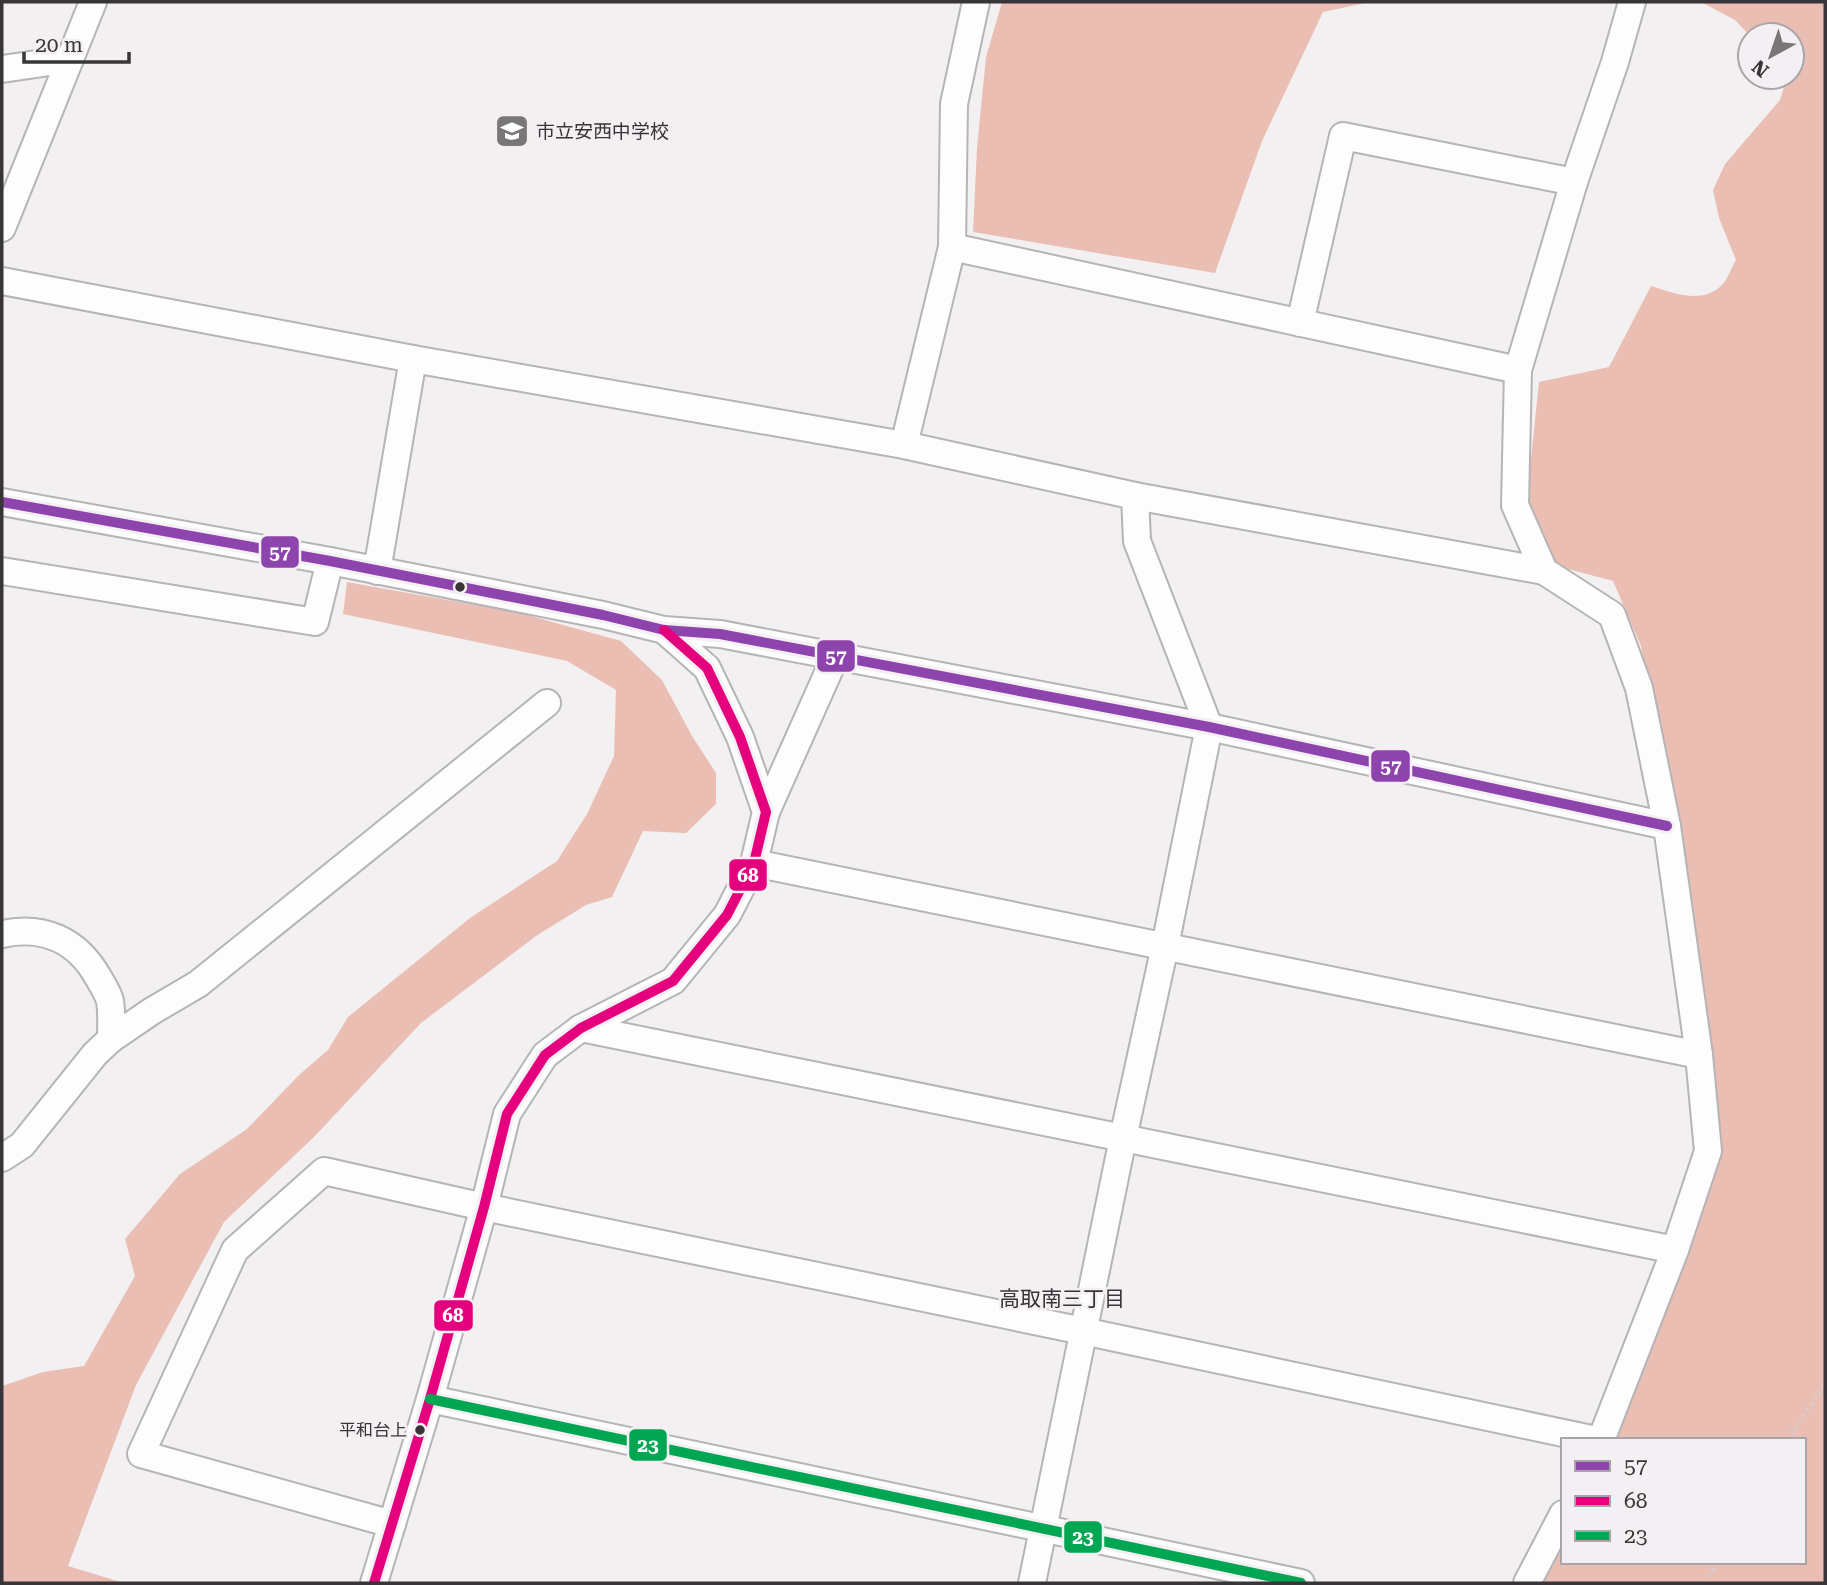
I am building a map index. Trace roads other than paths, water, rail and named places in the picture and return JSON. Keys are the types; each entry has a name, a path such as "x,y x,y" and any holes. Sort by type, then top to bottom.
{"street":[{"path":"2,228 93,2"},
{"path":"904,445 952,247 954,104 976,2"},
{"path":"1544,571 1515,505 1518,370 1574,182 1615,62 1627,3"},
{"path":"2,69 70,59"},
{"path":"1300,323 1343,136 1574,182"},
{"path":"952,247 1518,370"},
{"path":"2,281 413,359 904,445 1135,496 1544,571 1612,615 1639,688 1667,826 1699,1055 1708,1150 1675,1250 1599,1438"},
{"path":"377,571 413,359"},
{"path":"1032,1583 1209,727 1137,541 1135,496"},
{"path":"2,502 330,561 603,615 664,630 720,634 1209,727 1667,826"},
{"path":"2,570 315,622 330,561"},
{"path":"664,630 707,668 740,737 766,813"},
{"path":"374,1583 430,1399 507,1114 545,1055 581,1028 673,981 727,915 754,863 766,813 836,655"},
{"path":"2,1158 22,1145 95,1054 111,1039 198,984 547,703"},
{"path":"754,863 1699,1055"},
{"path":"2,934 14,931 46,932 67,943 84,958 92,966 110,999 111,1039"},
{"path":"581,1028 1675,1250"},
{"path":"392,1524 141,1454 235,1250 324,1171 484,1207 1589,1438"},
{"path":"430,1399 1301,1583"},
{"path":"1527,1583 1561,1518"}],"place":[{"name":"市立安西中学校","path":"512,131"},
{"name":"平和台上","path":"420,1430"}],"district":[{"name":"高取南三丁目","path":"1062,1299"}]}
